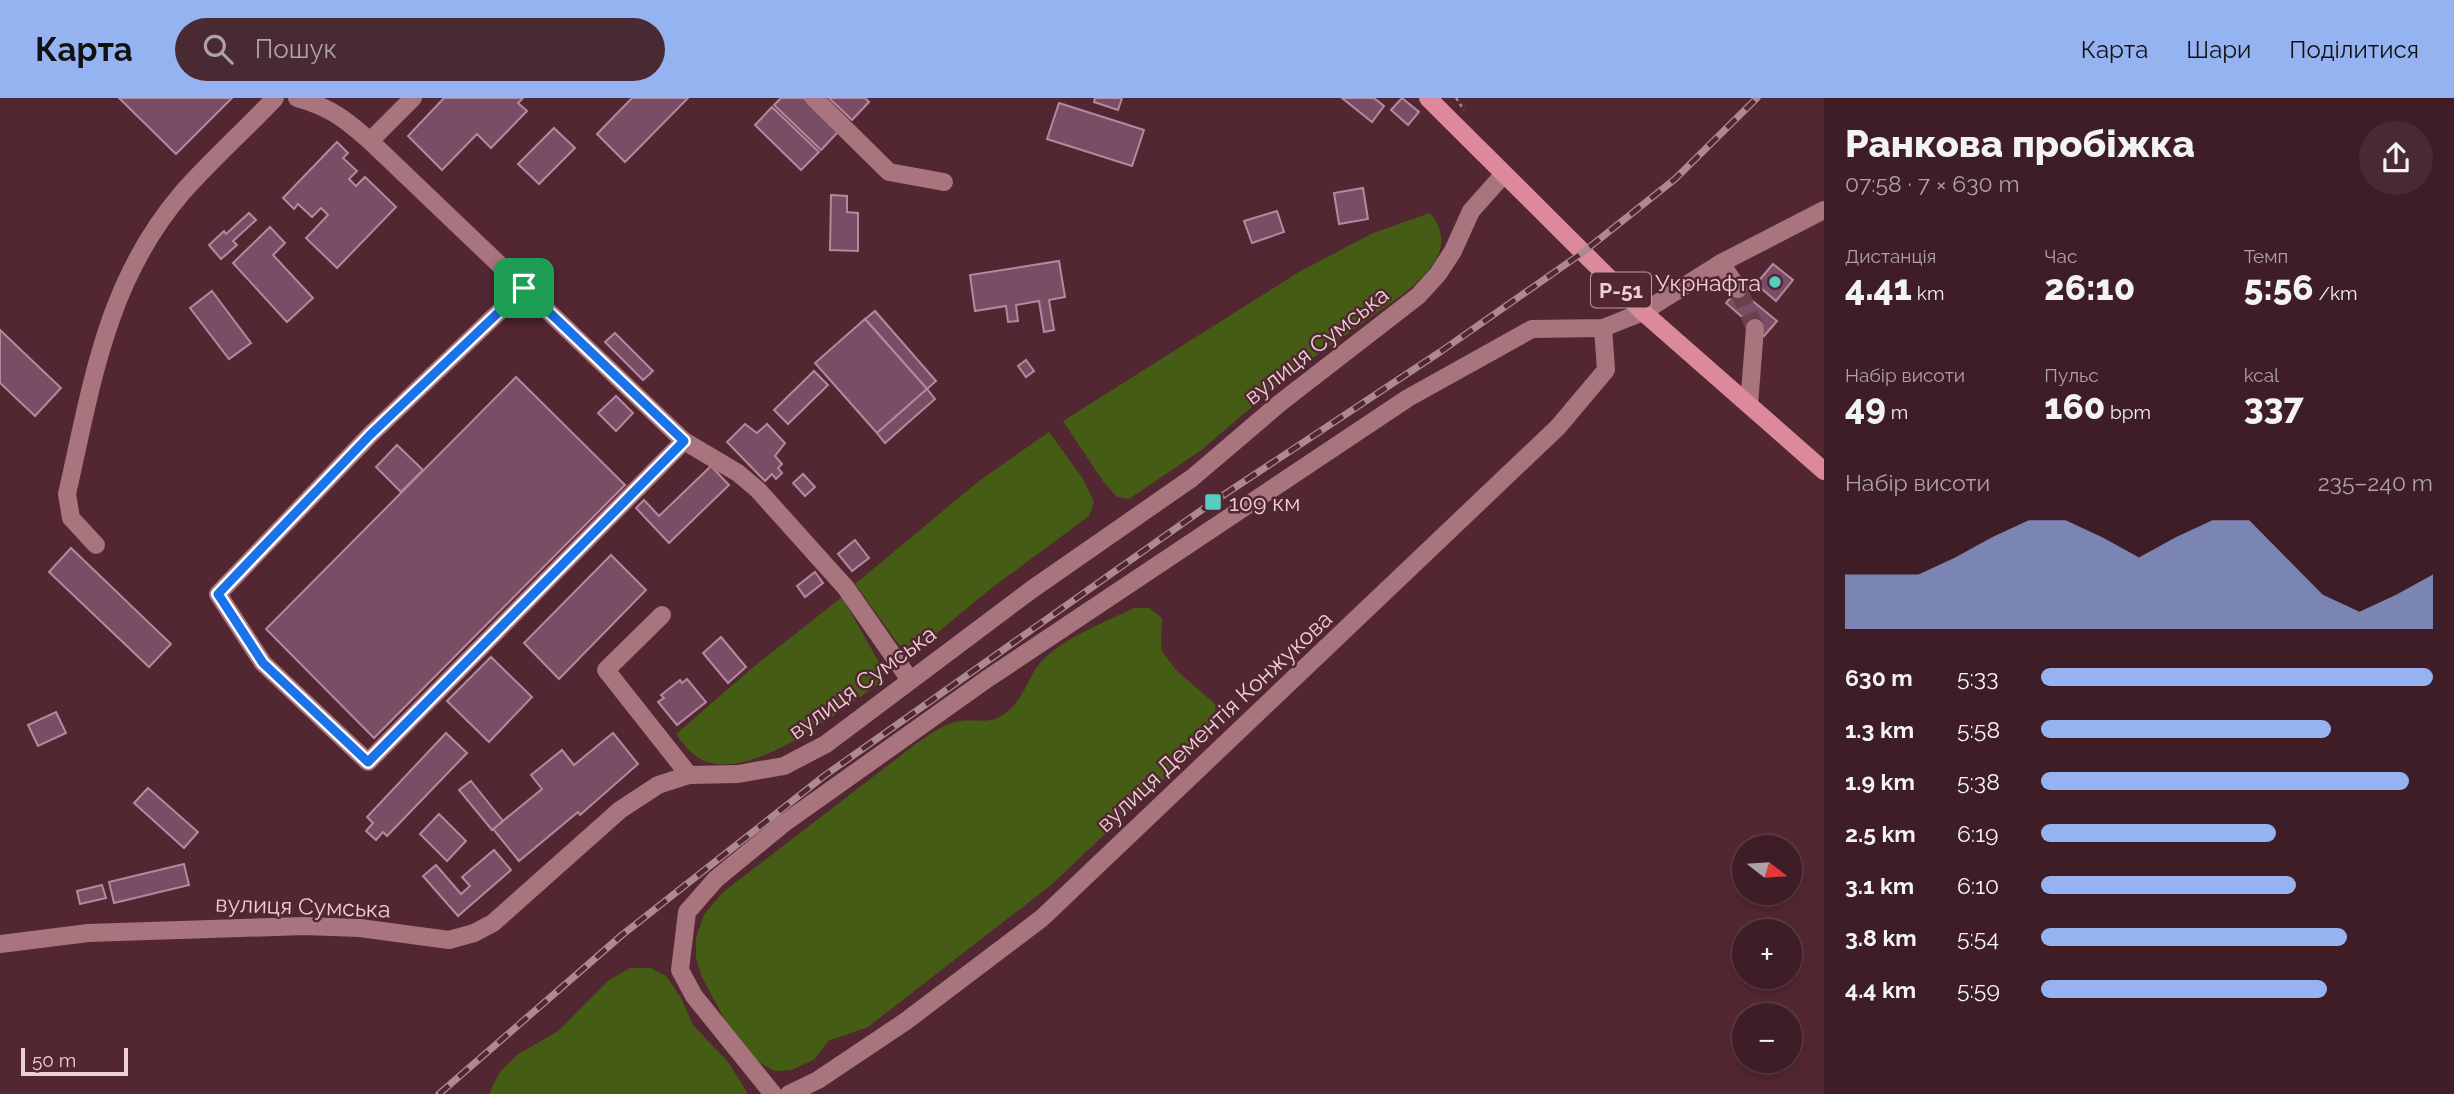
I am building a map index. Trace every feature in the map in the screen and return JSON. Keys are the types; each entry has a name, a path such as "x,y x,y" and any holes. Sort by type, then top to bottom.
{"main road":[{"name":"Р-51","path":"1428,98 1643,312 1824,471"}],"street":[{"path":"96,545 71,518 66,494 107,324 121,289 160,223 182,193 275,98"},
{"path":"297,98 321,105 340,115 684,441 738,473 758,490 846,588 910,680"},
{"path":"370,141 413,98"},
{"path":"814,98 889,172 944,182"},
{"name":"вулиця Сумська","path":"0,944 88,933 304,926 360,929 449,940 474,933 493,923 620,810 658,785 689,775 738,774 784,766 826,744 1041,583 1192,478 1280,403 1418,296 1438,274 1453,251 1471,211 1504,174"},
{"path":"773,1094 694,996 680,970 687,912 716,879 783,824 987,679 1408,398 1532,329 1603,328 1643,312 1721,263 1824,211"},
{"path":"1721,263 1738,289"},
{"path":"524,288 370,435 218,594 263,663 368,762 684,441"},
{"name":"вулиця Дементія Конжукова","path":"789,1094 818,1080 906,1021 1052,908 1558,427 1606,370 1603,328"},
{"path":"1749,405 1755,328"},
{"path":"662,615 606,670 689,775"}],"path":[{"path":"1456,98 1468,115"}],"green space":[{"path":"1430,213 1441,236 1438,256 1424,275 1406,292 1291,374 1200,451 1129,499 1117,497 1103,481 1063,421 1299,272 1373,233"},
{"path":"1049,432 1083,479 1094,502 1089,516 989,590 925,643 909,649 899,645 855,584 979,481"},
{"path":"842,597 885,673 880,683 819,725 770,753 745,761 722,764 702,760 694,755 676,734 751,669"},
{"path":"1134,608 1149,608 1162,618 1161,650 1177,671 1215,704 1217,719 1212,733 1051,885 868,1027 828,1041 815,1059 792,1070 774,1071 757,1061 728,1026 702,977 696,959 696,937 704,915 722,893 917,743 943,726 955,722 996,719 1001,716 1017,702 1037,667 1056,649"},
{"path":"630,968 651,968 666,976 681,998 693,1025 728,1062 748,1094 489,1094 499,1073 517,1055 558,1031 609,980"}],"building":[{"path":"119,98 232,98 176,154"},
{"path":"444,98 523,98 518,103 527,111 491,148 477,134 442,170 408,136"},
{"path":"632,98 688,98 625,162 597,134"},
{"path":"781,98 804,98 838,132 821,150 774,105"},
{"path":"829,98 865,98 869,102 852,120"},
{"path":"1095,98 1122,98 1118,110 1094,102"},
{"path":"1342,98 1374,98 1384,106 1372,122"},
{"path":"1402,98 1419,112 1408,125 1391,110"},
{"path":"1059,103 1144,130 1132,166 1047,139"},
{"path":"772,107 819,152 801,170 755,125"},
{"path":"554,128 575,148 539,184 518,164"},
{"path":"337,142 348,153 343,158 357,171 349,179 356,186 365,177 396,207 337,268 306,238 328,215 321,208 312,217 298,204 294,209 283,198"},
{"path":"1363,188 1368,219 1339,224 1334,193"},
{"path":"831,195 847,196 847,212 858,213 858,251 830,250"},
{"path":"1277,211 1284,232 1252,243 1244,221"},
{"path":"249,213 256,220 233,241 237,245 221,259 209,245"},
{"path":"270,227 285,243 273,255 313,298 287,322 233,263"},
{"path":"1059,261 1065,297 1049,300 1054,330 1044,332 1039,301 1016,305 1018,321 1008,322 1006,306 975,311 970,275"},
{"name":"Укрнафта","path":"1773,264 1793,280 1776,301 1756,284"},
{"path":"1738,289 1777,321 1764,336 1726,303"},
{"path":"212,291 251,343 229,359 190,308"},
{"path":"875,311 936,381 927,389 865,319"},
{"path":"865,319 927,389 877,433 815,363"},
{"path":"0,330 61,388 35,416 0,383"},
{"path":"615,333 653,371 643,380 605,342"},
{"path":"1026,360 1034,371 1026,377 1018,366"},
{"path":"814,371 828,385 788,424 774,410"},
{"path":"516,377 625,485 374,738 266,629"},
{"path":"927,389 935,399 885,443 877,433"},
{"path":"616,396 633,413 616,431 598,413"},
{"path":"745,424 757,433 767,424 785,443 775,456 782,464 778,468 782,473 776,479 772,474 765,481 727,442"},
{"path":"397,445 423,470 401,492 376,467"},
{"path":"711,466 729,485 669,543 636,508 644,500 659,516"},
{"path":"803,474 815,487 805,496 793,483"},
{"path":"855,540 869,558 852,571 838,554"},
{"path":"71,548 171,644 149,667 49,572"},
{"path":"611,555 646,590 559,679 524,643"},
{"path":"815,572 823,583 805,597 797,586"},
{"path":"721,637 746,667 728,683 703,653"},
{"path":"491,657 532,697 489,742 447,701"},
{"path":"687,679 706,702 677,725 658,702 664,698 661,695 680,680 682,683"},
{"path":"56,712 66,733 38,746 28,725"},
{"path":"446,733 467,753 387,836 383,832 376,840 366,831 373,823 367,817"},
{"path":"613,733 638,764 580,815 578,812 519,861 493,829 542,789 531,775 562,750 574,765"},
{"path":"471,781 503,821 492,830 459,790"},
{"path":"148,788 198,832 184,848 134,803"},
{"path":"439,814 466,841 447,861 420,834"},
{"path":"494,850 511,870 458,916 423,876 436,865 461,894 470,886 462,877"},
{"path":"184,864 189,885 114,903 109,882"},
{"path":"102,885 106,898 80,904 77,891"}],"tunnel":[{"path":"1738,289 1755,328"}],"railway":[{"path":"439,1094 622,935 824,776 1213,502 1440,352 1582,253 1675,179 1757,98"}],"place":[{"name":"Укрнафта","path":"1775,282"},
{"name":"109 км","path":"1213,502"}],"route":[{"path":"524,288 684,441 368,762 263,663 218,594 370,435 524,288"}]}
